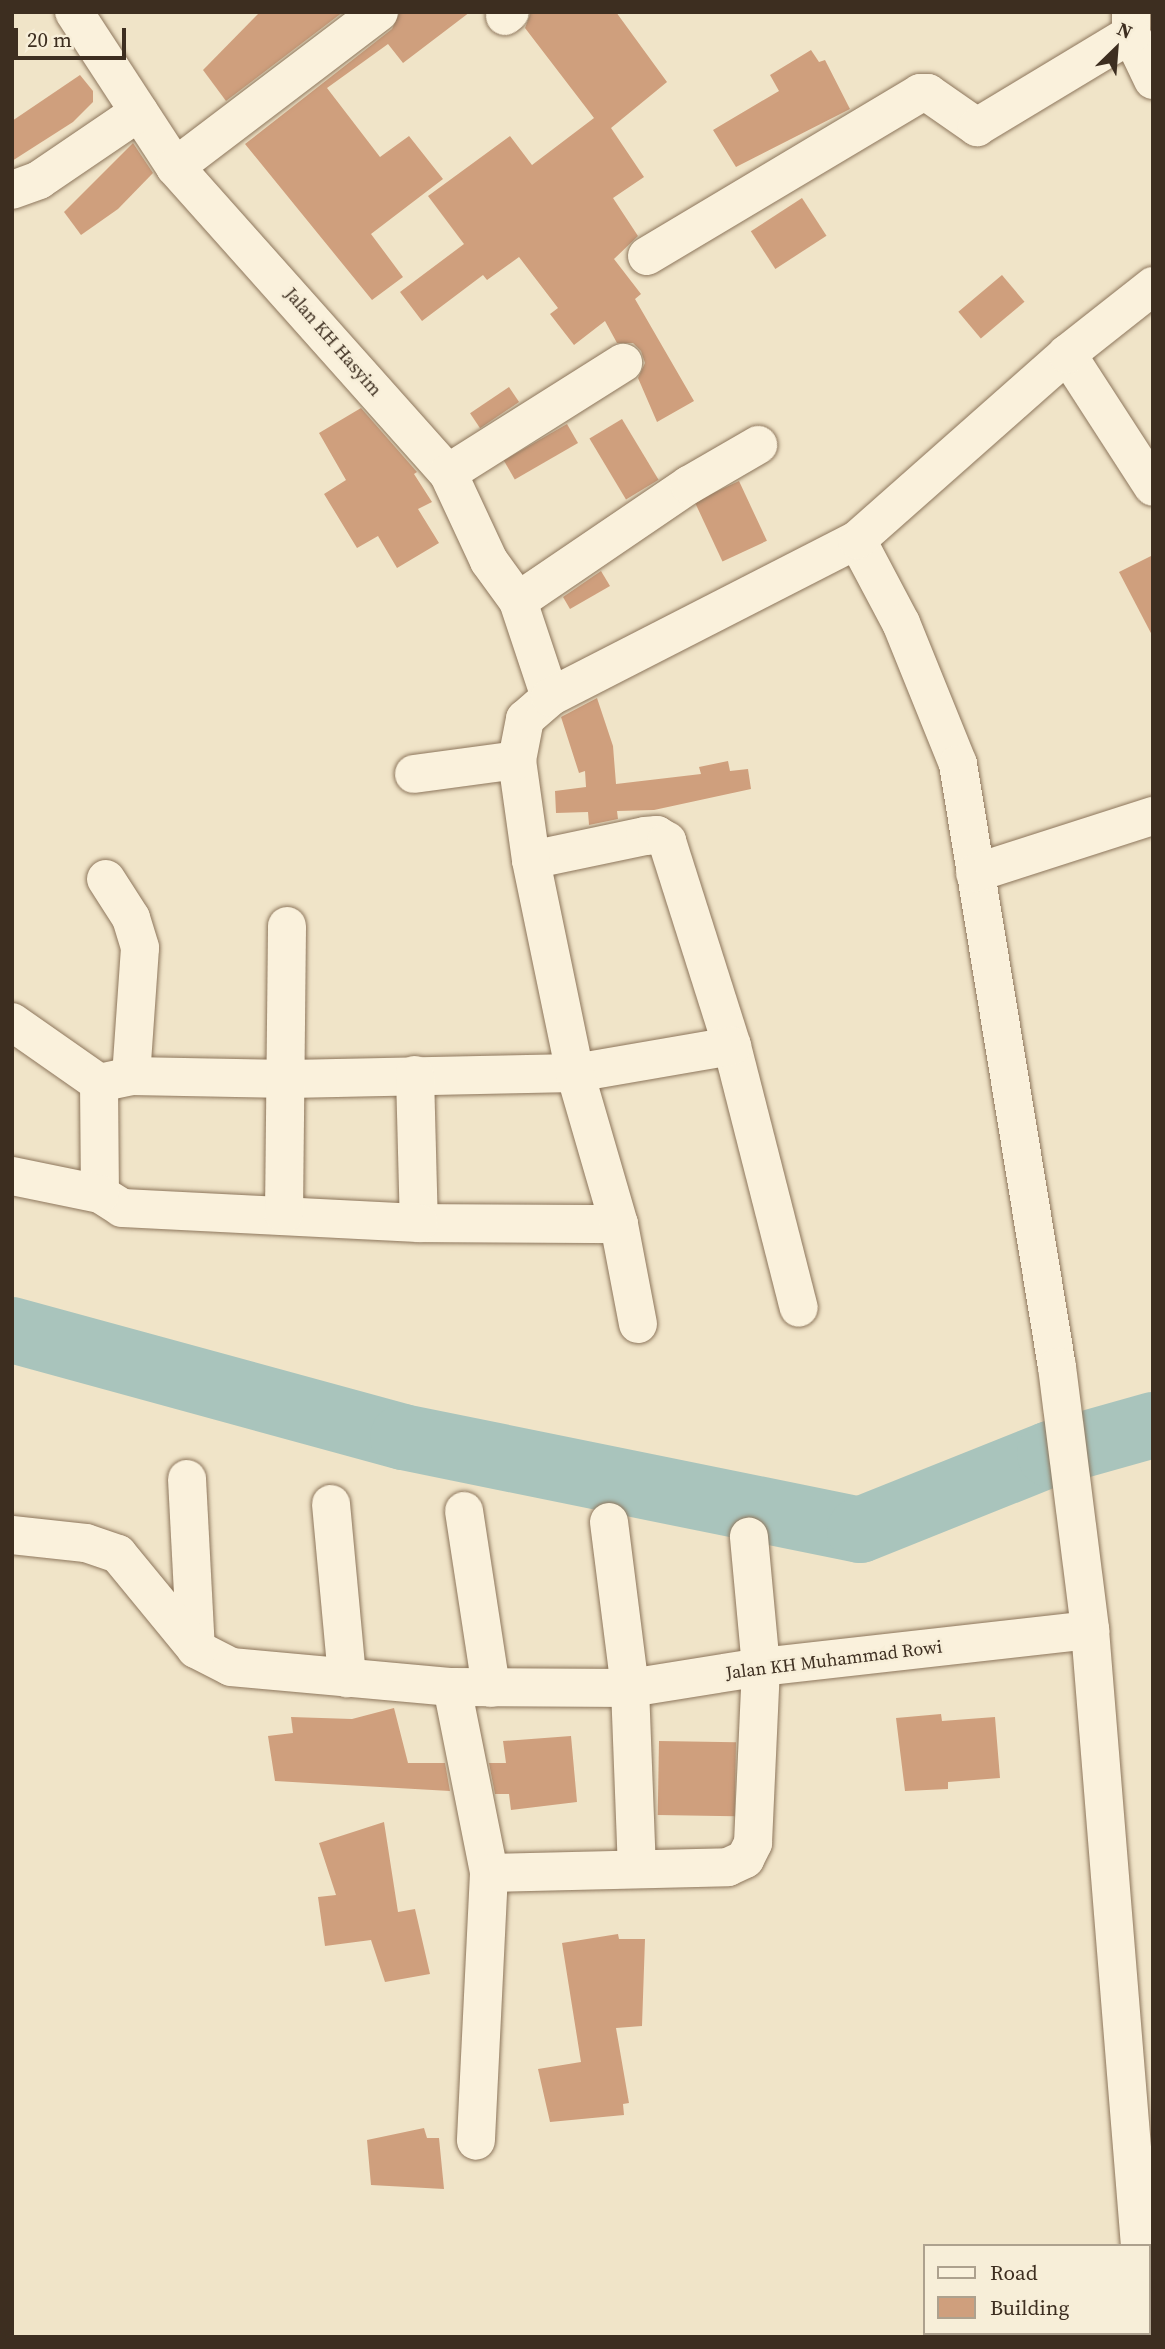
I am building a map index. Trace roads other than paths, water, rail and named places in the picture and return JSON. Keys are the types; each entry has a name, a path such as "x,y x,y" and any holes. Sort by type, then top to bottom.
{"street":[{"name":"Jalan KH Hasyim","path":"74,12 175,167 448,473 489,561 518,601 550,697"},
{"path":"175,167 379,12"},
{"path":"647,256 920,93 928,93 977,127 1131,23 1153,80"},
{"path":"12,190 39,180 139,112"},
{"path":"638,1324 619,1224 575,1073 531,860 517,760 525,719 550,697 856,540 1067,354 1153,286"},
{"path":"1067,354 1153,487"},
{"path":"448,473 623,363"},
{"path":"518,601 689,485 758,445"},
{"path":"856,540 901,623 958,764 1057,1367 1090,1630 1140,2244"},
{"path":"414,774 517,760"},
{"path":"975,873 1153,816"},
{"path":"531,860 645,836 664,838 733,1046 799,1308"},
{"path":"100,1194 115,1079 140,948 131,918 106,879"},
{"path":"284,1214 289,1079 287,926"},
{"path":"12,1022 115,1079 289,1079 575,1073 733,1046"},
{"path":"415,1075 419,1223"},
{"path":"12,1176 100,1194 137,1211 284,1214 419,1223 619,1224"},
{"path":"187,1479 196,1649"},
{"path":"331,1504 347,1678"},
{"path":"464,1511 491,1688"},
{"path":"609,1522 630,1688 637,1869"},
{"name":"Jalan KH Muhammad Rowi","path":"12,1535 86,1543 118,1554 196,1649 231,1667 347,1678 452,1687 630,1688 761,1667 1090,1630"},
{"path":"489,1873 728,1867 745,1859 753,1843 761,1667 749,1537"},
{"path":"452,1687 489,1873 476,2141"}],"waterway":[{"path":"12,1330 403,1437 860,1530 1050,1454 1153,1425"}]}
